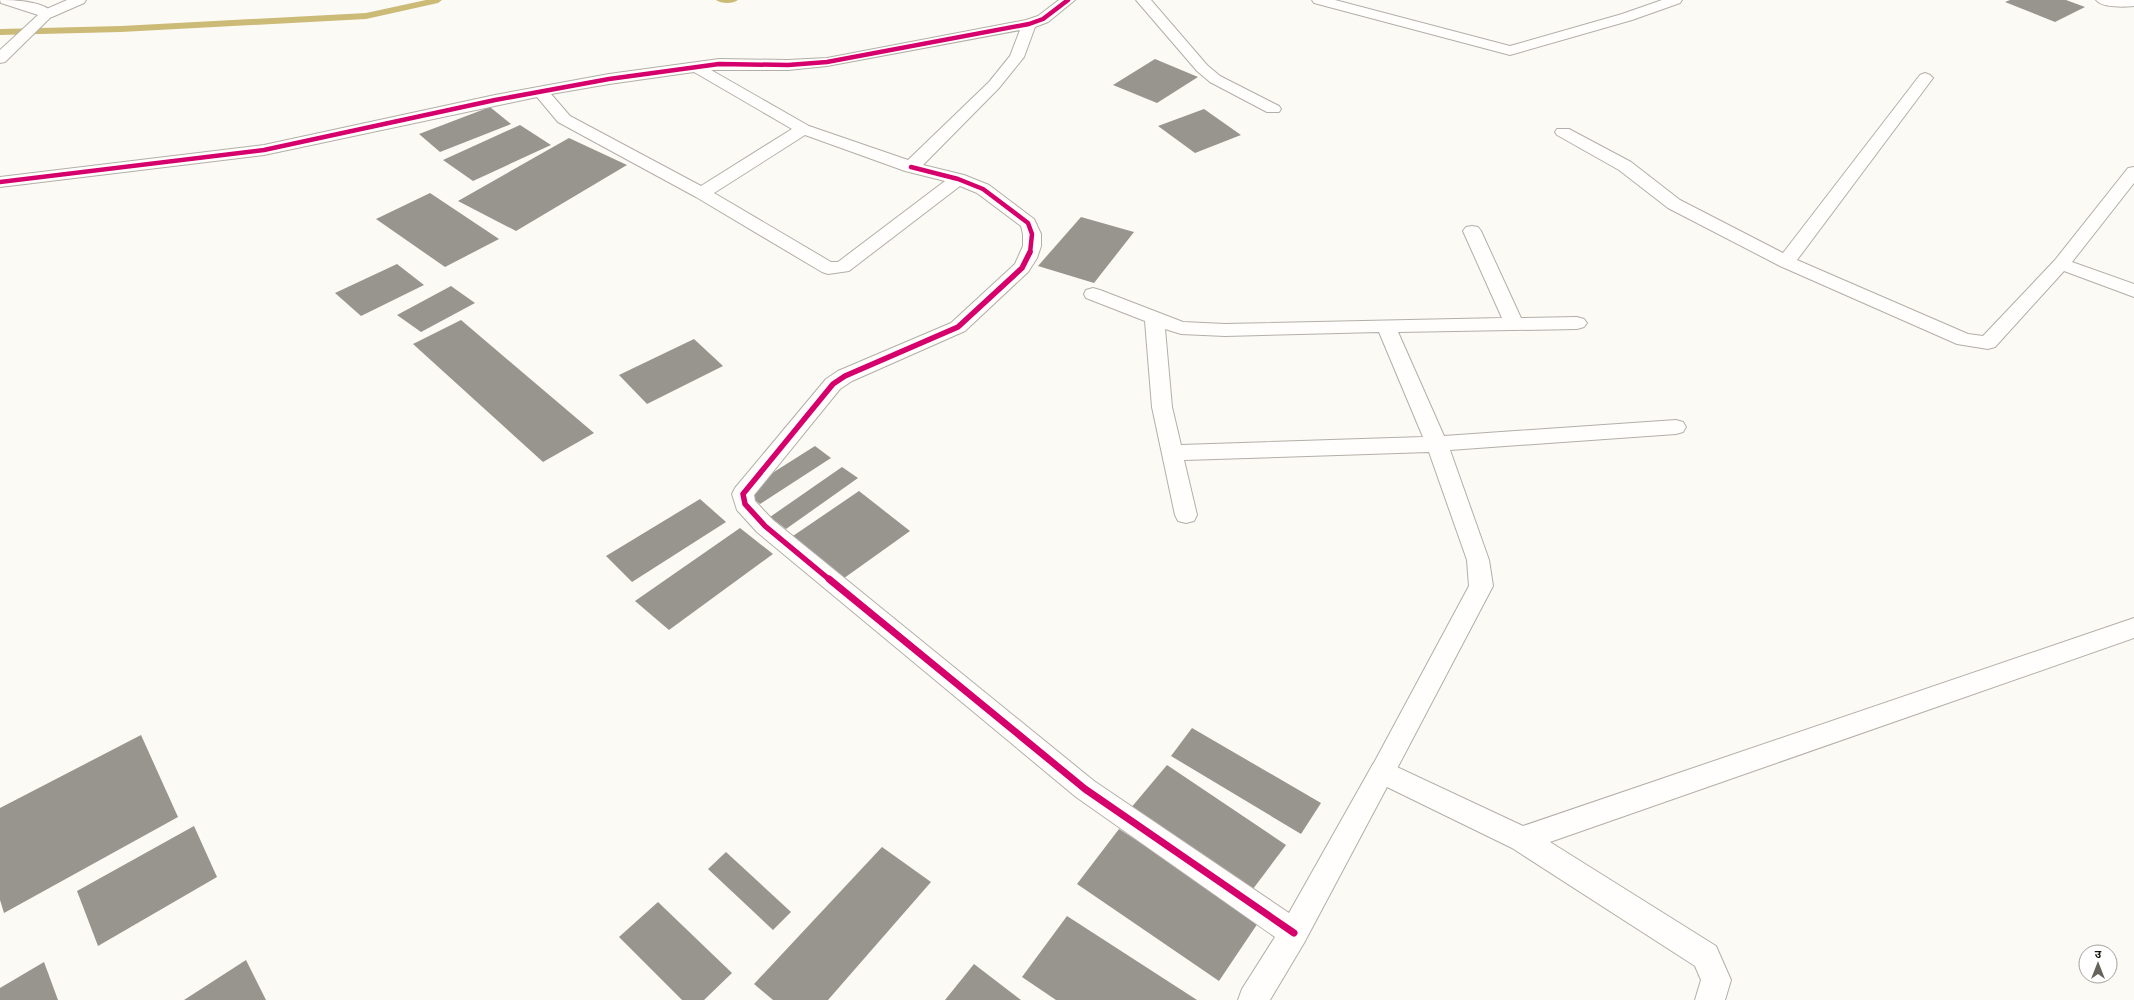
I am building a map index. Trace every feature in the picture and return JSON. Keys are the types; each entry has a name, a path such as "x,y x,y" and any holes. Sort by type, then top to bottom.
{"street":[{"path":"6,0 43,19"},
{"path":"0,59 10,47 43,19 79,0"},
{"path":"0,182 264,150 495,100 609,79 694,66 719,64 788,65 827,62 1029,24 1043,19 1068,0"},
{"path":"1143,0 1202,68 1215,79 1273,109"},
{"path":"1320,0 1510,50 1626,17 1675,0"},
{"path":"2103,0 2126,3 2134,2"},
{"path":"910,167 994,86 1017,57 1029,24"},
{"path":"694,66 803,128 910,167 958,179 983,189 1028,223 1032,228 1033,237 1028,260 1022,268 958,327 846,376 833,384 743,494 745,504 765,526 1085,789 1294,933"},
{"path":"1786,262 1924,78"},
{"path":"541,92 564,119 702,193 828,268 843,267 958,179"},
{"path":"702,193 803,128"},
{"path":"1563,132 1625,166 1674,204 1786,262 1964,340 1978,343 1988,343 2061,264 2134,172"},
{"path":"1472,231 1514,324"},
{"path":"2061,264 2134,291"},
{"path":"1093,294 1181,328 1204,330 1577,323"},
{"path":"1154,318 1162,407 1186,515"},
{"path":"1253,1000 1294,933 1481,586 1478,560 1436,444 1386,326"},
{"path":"1173,453 1436,444 1676,427"},
{"path":"1522,839 2134,628"},
{"path":"1382,772 1522,839 1706,956 1716,980 1710,1000"}],"building":[{"path":"2010,0 2066,0 2085,7 2055,22 2005,2"},
{"path":"1155,59 1198,77 1157,103 1113,85"},
{"path":"490,107 511,124 440,152 419,134"},
{"path":"1204,109 1241,135 1195,153 1158,126"},
{"path":"520,125 551,145 473,181 443,160"},
{"path":"569,138 627,165 516,231 458,201"},
{"path":"430,193 499,239 445,267 376,219"},
{"path":"1081,217 1134,232 1094,283 1038,266"},
{"path":"397,264 424,285 361,316 335,293"},
{"path":"451,286 475,303 421,332 397,315"},
{"path":"461,320 594,433 543,462 413,344"},
{"path":"694,339 723,366 647,404 619,375"},
{"path":"815,446 831,458 760,504 744,491"},
{"path":"842,467 858,478 786,529 770,517"},
{"path":"859,491 910,531 840,581 790,538"},
{"path":"700,499 726,522 632,582 606,556"},
{"path":"740,528 773,554 669,630 635,601"},
{"path":"1192,728 1321,803 1301,834 1171,756"},
{"path":"141,735 178,817 4,913 0,900 0,808"},
{"path":"1167,765 1286,845 1250,893 1130,809"},
{"path":"194,826 217,877 98,946 77,891"},
{"path":"1119,829 1260,920 1219,981 1077,884"},
{"path":"882,847 931,882 828,1000 773,1000 754,984"},
{"path":"726,852 791,912 773,930 708,869"},
{"path":"658,902 732,973 704,1000 682,1000 619,937"},
{"path":"1067,916 1197,1000 1056,1000 1022,977"},
{"path":"246,960 266,1000 184,1000"},
{"path":"44,962 58,1000 0,1000 0,988"},
{"path":"974,964 1021,1000 945,1000"}],"waterway":[{"path":"0,32 121,29 366,16 438,0"},
{"path":"720,0 734,0"}],"cycle path":[{"path":"0,182 264,150 495,100 609,79 719,64 788,65 827,62 1029,24 1043,19 1068,0"},
{"path":"911,167 958,179 983,189 1028,223 1032,234 1032,246 1028,258 1022,268 958,327 845,376 833,384 743,494 745,504 765,526 1085,789 1294,933"}]}
